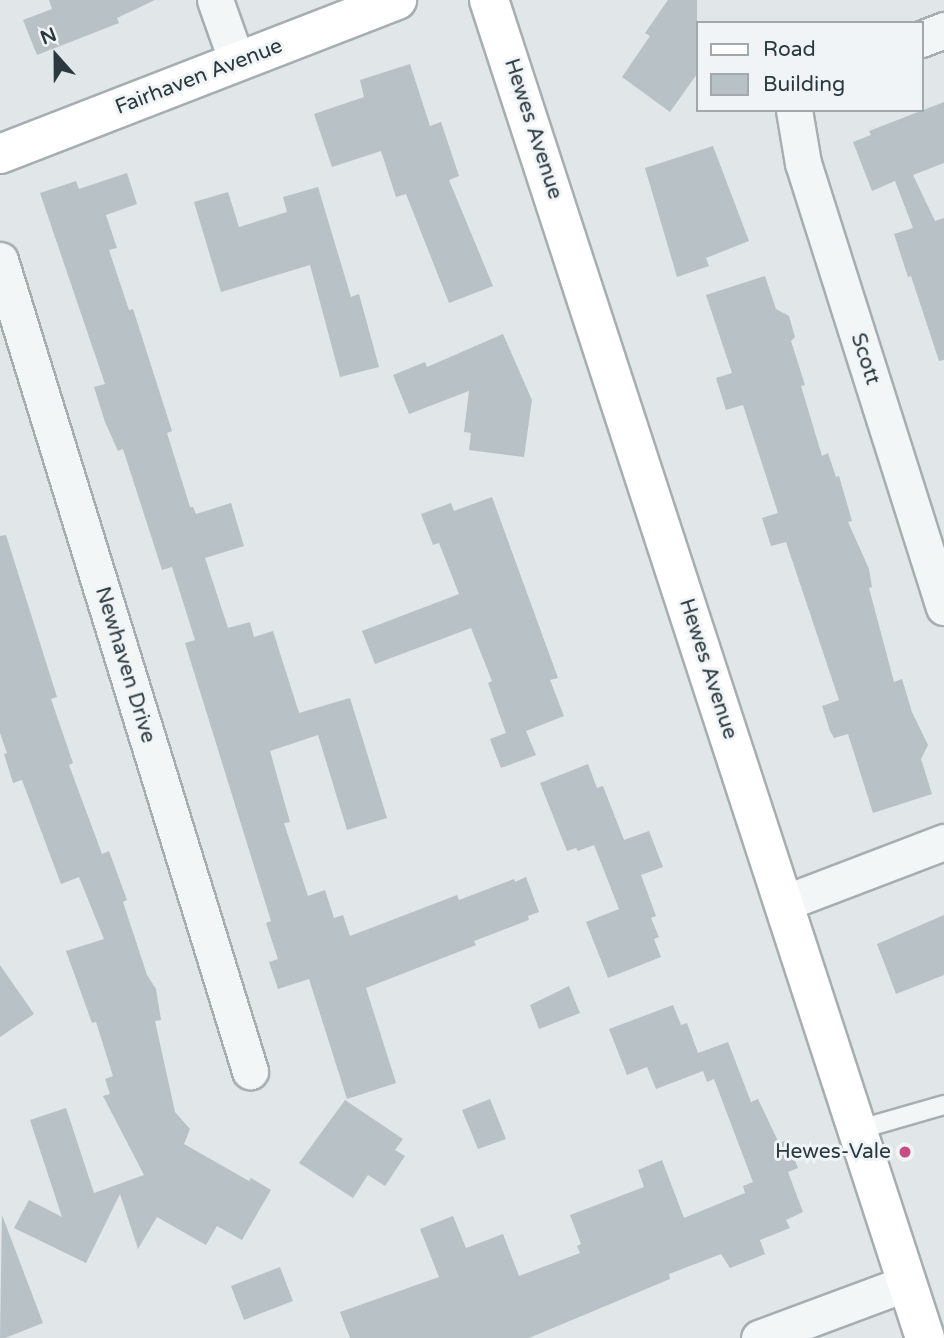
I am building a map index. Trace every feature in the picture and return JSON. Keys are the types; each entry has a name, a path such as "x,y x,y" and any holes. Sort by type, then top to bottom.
{"street":[{"path":"215,0 237,62"},
{"name":"Fairhaven Avenue","path":"0,154 397,0"},
{"name":"Hewes Avenue","path":"489,0 925,1338"},
{"path":"923,38 944,30"},
{"name":"Scott","path":"794,112 803,163 944,607"},
{"name":"Newhaven Drive","path":"0,260 250,1071"},
{"path":"784,903 944,842"},
{"path":"759,1338 907,1283"}],"lane":[{"path":"857,1130 944,1105"}],"building":[{"path":"49,0 155,0 117,18 119,23 37,55 23,20 52,9"},
{"path":"668,0 697,0 696,75 670,112 622,77 650,36 645,33"},
{"path":"410,64 430,126 441,122 459,176 449,180 493,286 449,303 406,194 396,197 381,151 332,167 314,114 364,97 360,80"},
{"path":"944,102 944,163 913,175 935,221 944,218 944,360 939,361 894,234 913,228 895,181 872,191 853,142 871,135 869,131"},
{"path":"713,146 749,241 706,258 709,266 677,277 645,168"},
{"path":"127,173 137,204 106,215 117,248 109,250 129,310 133,309 172,431 167,433 190,507 193,507 196,514 231,503 244,546 205,558 228,628 250,622 254,637 273,631 299,713 350,698 387,818 347,830 318,735 270,751 290,822 284,823 308,896 325,890 334,918 343,915 350,936 457,895 459,900 526,877 539,912 528,916 529,920 474,941 476,945 366,988 396,1083 347,1099 309,979 278,989 269,962 278,959 266,923 271,921 185,643 195,640 172,567 162,570 123,449 118,451 105,422 94,387 105,384 40,193 76,181 79,189"},
{"path":"318,187 351,297 359,294 379,367 340,377 310,265 221,292 194,202 228,192 239,227 287,212 283,197"},
{"path":"765,276 776,309 789,316 795,337 791,341 805,385 801,386 822,456 828,453 836,477 839,476 852,521 848,522 869,569 872,587 869,588 894,682 902,679 912,712 928,745 921,759 932,794 873,813 848,734 834,738 830,731 822,706 839,700 786,542 771,546 762,518 778,513 743,405 726,410 716,378 732,373 706,295"},
{"path":"503,334 532,400 524,457 469,450 471,433 464,432 469,391 409,414 393,375 425,362 427,367"},
{"path":"492,497 558,678 550,680 564,716 526,731 536,755 501,768 490,739 506,733 488,683 492,681 471,628 375,664 362,631 459,594 439,543 433,545 421,514 451,503 454,511"},
{"path":"6,535 57,697 51,699 73,763 69,765 102,854 109,851 127,900 123,902 147,975 156,989 161,1020 155,1021 175,1112 190,1129 184,1144 249,1181 251,1178 271,1190 242,1240 217,1226 206,1245 157,1217 138,1249 120,1194 86,1263 14,1228 29,1200 62,1217 30,1120 66,1108 94,1193 144,1175 103,1096 110,1094 105,1079 113,1076 96,1022 92,1023 66,951 104,939 79,877 61,884 22,780 13,783 4,754 7,753 0,733 0,536"},
{"path":"588,764 597,788 603,786 624,840 649,831 663,867 641,875 656,916 651,918 659,937 654,939 661,957 608,978 586,922 619,909 594,845 578,851 576,848 567,851 540,783"},
{"path":"944,915 944,975 896,994 877,944"},
{"path":"0,965 34,1014 0,1037"},
{"path":"569,986 580,1013 539,1029 530,1005"},
{"path":"673,1005 681,1025 687,1023 698,1053 728,1042 751,1102 758,1099 779,1143 787,1140 798,1168 788,1172 803,1212 786,1220 790,1228 760,1240 765,1254 730,1268 721,1254 669,1274 670,1279 529,1338 350,1338 340,1312 439,1277 420,1229 453,1216 466,1248 503,1234 519,1276 580,1253 577,1246 581,1244 570,1215 644,1187 638,1170 662,1160 684,1218 745,1193 743,1186 753,1182 714,1079 707,1082 703,1071 656,1089 647,1067 627,1075 609,1029"},
{"path":"490,1099 506,1139 478,1149 462,1110"},
{"path":"345,1100 403,1139 395,1150 405,1156 385,1186 368,1175 353,1198 299,1163"},
{"path":"2,1215 43,1323 5,1338 0,1338"},
{"path":"280,1267 293,1301 244,1320 231,1286"}],"place":[{"name":"Hewes-Vale","path":"905,1152"}]}
